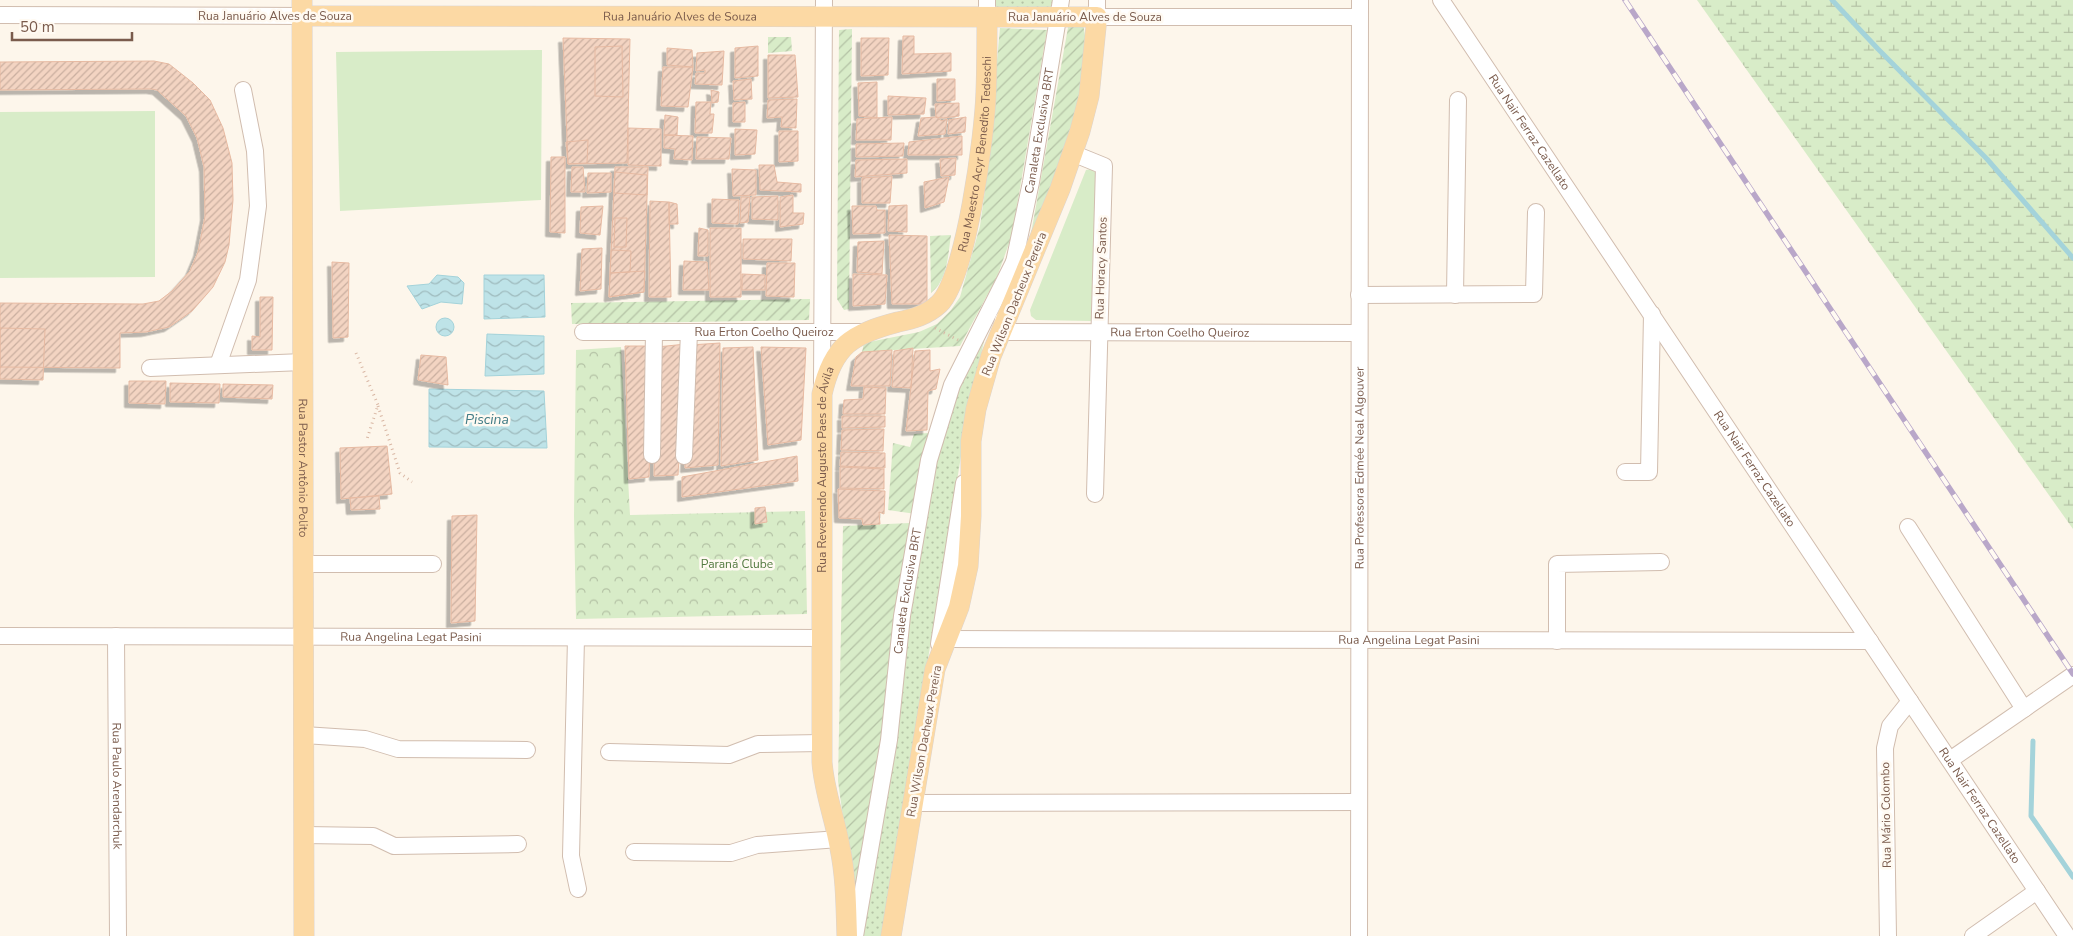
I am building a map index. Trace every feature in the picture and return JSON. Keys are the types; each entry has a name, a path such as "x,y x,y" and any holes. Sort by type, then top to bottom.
{"main road":[{"name":"Rua Januário Alves de Souza","path":"302,8 1097,8"},
{"name":"Rua Pastor Antônio Polito","path":"302,8 304,936"},
{"name":"Rua Maestro Acyr Benedito Tedeschi","path":"940,303 954,280 970,215 984,116 987,8"},
{"name":"Rua Wilson Dacheux Pereira","path":"891,936 935,668 948,639 964,588 968,566 971,516 971,441 982,384 1001,332 1060,189 1072,153 1089,96 1097,8"},
{"name":"Rua Erton Coelho Queiroz","path":"863,332 916,318 940,303"},
{"path":"822,394 826,377 838,355 848,343 863,332"},
{"name":"Rua Reverendo Augusto Paes de Ávila","path":"822,394 821,743 823,774 839,839 848,936"}],"street":[{"name":"Rua Professora Edmée Neal Algouver","path":"1359,936 1360,0"},
{"name":"Rua Nair Ferraz Cazellato","path":"1441,0 2068,936"},
{"name":"Rua Januário Alves de Souza","path":"0,16 302,8"},
{"name":"Rua Reverendo Augusto Paes de Ávila","path":"822,394 824,8"},
{"name":"Canaleta Exclusiva BRT","path":"1001,332 1031,182 1060,8"},
{"name":"Rua Januário Alves de Souza","path":"1097,8 1359,17"},
{"path":"218,365 248,280 258,206 255,151 244,90"},
{"path":"1455,295 1458,100"},
{"name":"Rua Horacy Santos","path":"1072,153 1104,166 1096,494"},
{"path":"1359,296 1534,294 1536,212"},
{"name":"Canaleta Exclusiva BRT","path":"855,936 889,740 902,621 926,474 942,413 952,385 1014,262"},
{"path":"1625,472 1649,472 1652,314"},
{"name":"Rua Erton Coelho Queiroz","path":"582,332 863,332"},
{"path":"652,456 654,332"},
{"path":"684,456 689,332"},
{"name":"Rua Erton Coelho Queiroz","path":"1001,332 1099,334 1359,333"},
{"path":"150,368 303,362"},
{"path":"935,668 971,441"},
{"path":"1908,527 2024,708"},
{"path":"1557,641 1557,564 1661,562"},
{"path":"303,564 433,564"},
{"name":"Rua Angelina Legat Pasini","path":"0,636 821,638"},
{"name":"Rua Paulo Arendarchuk","path":"116,636 118,936"},
{"path":"576,638 571,856 578,889"},
{"name":"Rua Angelina Legat Pasini","path":"948,639 1870,642"},
{"path":"1950,760 2073,675"},
{"name":"Rua Mário Colombo","path":"1888,936 1885,748 1890,726 1910,701"},
{"path":"304,735 365,739 398,749 528,750"},
{"path":"609,752 729,755 758,744 821,743"},
{"path":"913,802 1359,802"},
{"path":"304,835 373,836 394,846 518,844"},
{"path":"634,852 730,853 757,845 839,839"},
{"path":"1973,936 2037,891"}],"path":[{"path":"916,318 970,347"},
{"path":"356,353 378,405 400,473 412,482"},
{"path":"367,439 378,405"}],"green space":[{"path":"995,0 1053,0 1052,9 995,10"},
{"path":"1697,0 2073,0 2073,529"},
{"path":"1069,22 1083,24 1088,52 1077,109 1027,256"},
{"path":"1000,28 1047,30 1012,235 997,277 960,346 862,352 864,343 919,332 937,324 951,310 960,297 980,226"},
{"path":"852,29 849,309 844,310 837,299 839,30"},
{"path":"768,37 791,37 792,51 768,53"},
{"path":"542,50 541,200 340,211 336,52"},
{"path":"155,111 155,277 0,278 0,112"},
{"path":"1091,169 1096,173 1091,321 1036,320 1031,316 1030,310 1086,170"},
{"path":"951,235 944,274 937,288 931,293 930,236"},
{"path":"810,299 809,320 572,324 571,303"},
{"path":"986,332 968,413 883,936 863,936 901,704 905,643 935,462 961,380"},
{"name":"Paraná Clube","path":"621,347 630,515 805,511 807,614 576,619 574,516 576,350"},
{"path":"929,433 916,514 888,510 893,443 910,447 914,434"},
{"path":"910,523 893,629 884,733 856,912 838,781 843,526"}],"water":[{"path":"437,275 458,277 464,283 462,304 441,302 422,309 407,286 429,284"},
{"path":"484,275 544,275 545,317 484,319"},
{"path":"441,318 449,318 454,323 452,334 441,336 436,331 436,323"},
{"name":"Piscina","path":"487,334 544,336 544,374 485,376"},
{"name":"Piscina","path":"429,389 544,391 547,448 429,447"}],"building":[{"path":"903,36 914,36 914,54 951,53 951,71 902,74"},
{"path":"563,38 630,39 627,163 568,164"},
{"path":"861,38 889,38 888,75 861,76"},
{"path":"622,46 623,97 595,96 595,47"},
{"path":"758,46 758,76 735,78 735,48"},
{"path":"667,48 692,50 693,67 667,65"},
{"path":"724,51 722,85 695,84 696,73 705,73 705,70 696,71 697,53"},
{"path":"768,55 795,55 798,97 768,98"},
{"path":"154,61 169,64 193,83 210,100 223,128 232,163 233,200 229,245 225,262 213,287 192,311 169,327 146,332 120,333 120,368 0,367 0,303 143,304 159,301 172,291 190,271 198,252 205,216 204,167 197,138 186,116 157,90 0,90 0,62"},
{"path":"663,67 693,67 688,107 661,106"},
{"path":"751,79 752,99 734,100 733,81"},
{"path":"937,79 955,79 955,100 937,101"},
{"path":"877,82 877,118 859,116 858,83"},
{"path":"711,90 719,92 718,102 712,103"},
{"path":"888,96 926,98 924,114 888,115"},
{"path":"797,99 796,128 781,127 782,117 767,118 768,100"},
{"path":"696,102 711,102 710,114 714,114 712,133 695,133"},
{"path":"745,102 745,122 733,122 733,103"},
{"path":"959,103 959,116 936,117 935,104"},
{"path":"665,115 678,117 677,135 664,135"},
{"path":"892,117 891,140 856,140 857,119"},
{"path":"936,117 942,121 947,119 945,134 918,136 921,118"},
{"path":"966,117 965,132 948,134 949,120"},
{"path":"628,128 661,129 661,166 628,165"},
{"path":"735,129 757,130 755,154 735,155"},
{"path":"779,131 798,131 798,161 779,162"},
{"path":"664,135 693,136 692,160 674,159 675,149 664,148"},
{"path":"962,136 962,155 908,155 909,142"},
{"path":"697,137 731,138 729,159 696,159"},
{"path":"588,140 587,163 568,164 566,142"},
{"path":"904,143 903,156 856,157 856,144"},
{"path":"551,157 565,157 565,233 550,232"},
{"path":"956,158 955,175 941,176 940,159"},
{"path":"907,159 907,173 855,177 856,160"},
{"path":"759,165 774,165 777,182 801,184 801,192 760,190"},
{"path":"572,167 583,167 585,192 571,192"},
{"path":"615,167 648,167 644,292 609,297"},
{"path":"732,169 756,170 756,195 733,196"},
{"path":"615,172 647,175 647,195 614,193"},
{"path":"588,173 611,173 611,192 587,193"},
{"path":"892,176 890,203 862,203 862,178"},
{"path":"949,177 944,202 925,208 924,182"},
{"path":"793,195 793,213 804,213 803,224 780,227 780,197"},
{"path":"778,196 778,220 752,219 752,197"},
{"path":"741,197 750,197 748,222 740,223"},
{"path":"712,199 739,200 738,224 712,223"},
{"path":"650,201 669,202 671,297 649,297"},
{"path":"669,202 677,204 678,224 669,224"},
{"path":"907,205 907,232 888,231 889,206"},
{"path":"603,206 600,235 580,233 581,207"},
{"path":"852,206 876,206 877,210 885,210 885,233 853,234"},
{"path":"615,218 627,218 626,247 614,247"},
{"path":"699,228 708,230 708,256 698,256"},
{"path":"710,228 741,228 741,297 710,297"},
{"path":"889,235 927,236 927,304 892,304"},
{"path":"743,239 792,239 791,261 743,259"},
{"path":"884,241 882,274 857,272 858,242"},
{"path":"602,248 601,289 580,291 582,249"},
{"path":"611,250 631,251 630,272 610,273"},
{"path":"684,261 707,262 709,290 683,290"},
{"path":"332,262 349,263 348,337 333,338"},
{"path":"767,263 795,263 794,297 766,296"},
{"path":"645,271 644,292 609,297 610,273"},
{"path":"742,274 765,275 765,290 742,290"},
{"path":"853,274 887,275 885,304 853,306"},
{"path":"260,297 273,297 272,350 252,350 252,336 260,337"},
{"path":"0,328 45,329 43,380 0,379"},
{"path":"720,343 718,465 685,468 690,345"},
{"path":"686,344 678,475 654,476 657,347"},
{"path":"625,346 653,346 649,477 629,479"},
{"path":"753,347 758,460 721,466 723,348"},
{"path":"761,347 806,348 801,440 768,445"},
{"path":"913,348 911,388 892,387 894,351"},
{"path":"892,350 890,386 851,386 856,357 862,352"},
{"path":"930,350 930,371 940,369 936,389 928,391 927,430 906,431 915,351"},
{"path":"421,355 446,357 448,385 418,380"},
{"path":"129,381 166,381 165,404 129,403"},
{"path":"170,383 220,384 219,403 170,402"},
{"path":"223,384 273,385 272,399 223,397"},
{"path":"864,387 886,388 885,414 843,414 844,400 863,399"},
{"path":"842,416 885,416 885,427 842,428"},
{"path":"884,429 883,451 841,450 842,430"},
{"path":"387,446 392,494 341,499 340,448"},
{"path":"841,452 885,453 885,468 840,466"},
{"path":"797,456 798,481 682,497 682,477"},
{"path":"840,467 884,469 884,489 840,488"},
{"path":"838,489 885,491 884,514 879,512 880,524 863,525 862,519 839,518"},
{"path":"379,496 380,509 351,510 350,498"},
{"path":"765,507 767,522 755,524 755,508"},
{"path":"477,515 475,621 451,623 452,516"}],"waterway":[{"path":"1832,0 1987,159 2073,258"},
{"path":"2033,741 2031,816 2073,877"}],"railway":[{"path":"1625,0 2073,674"}]}
